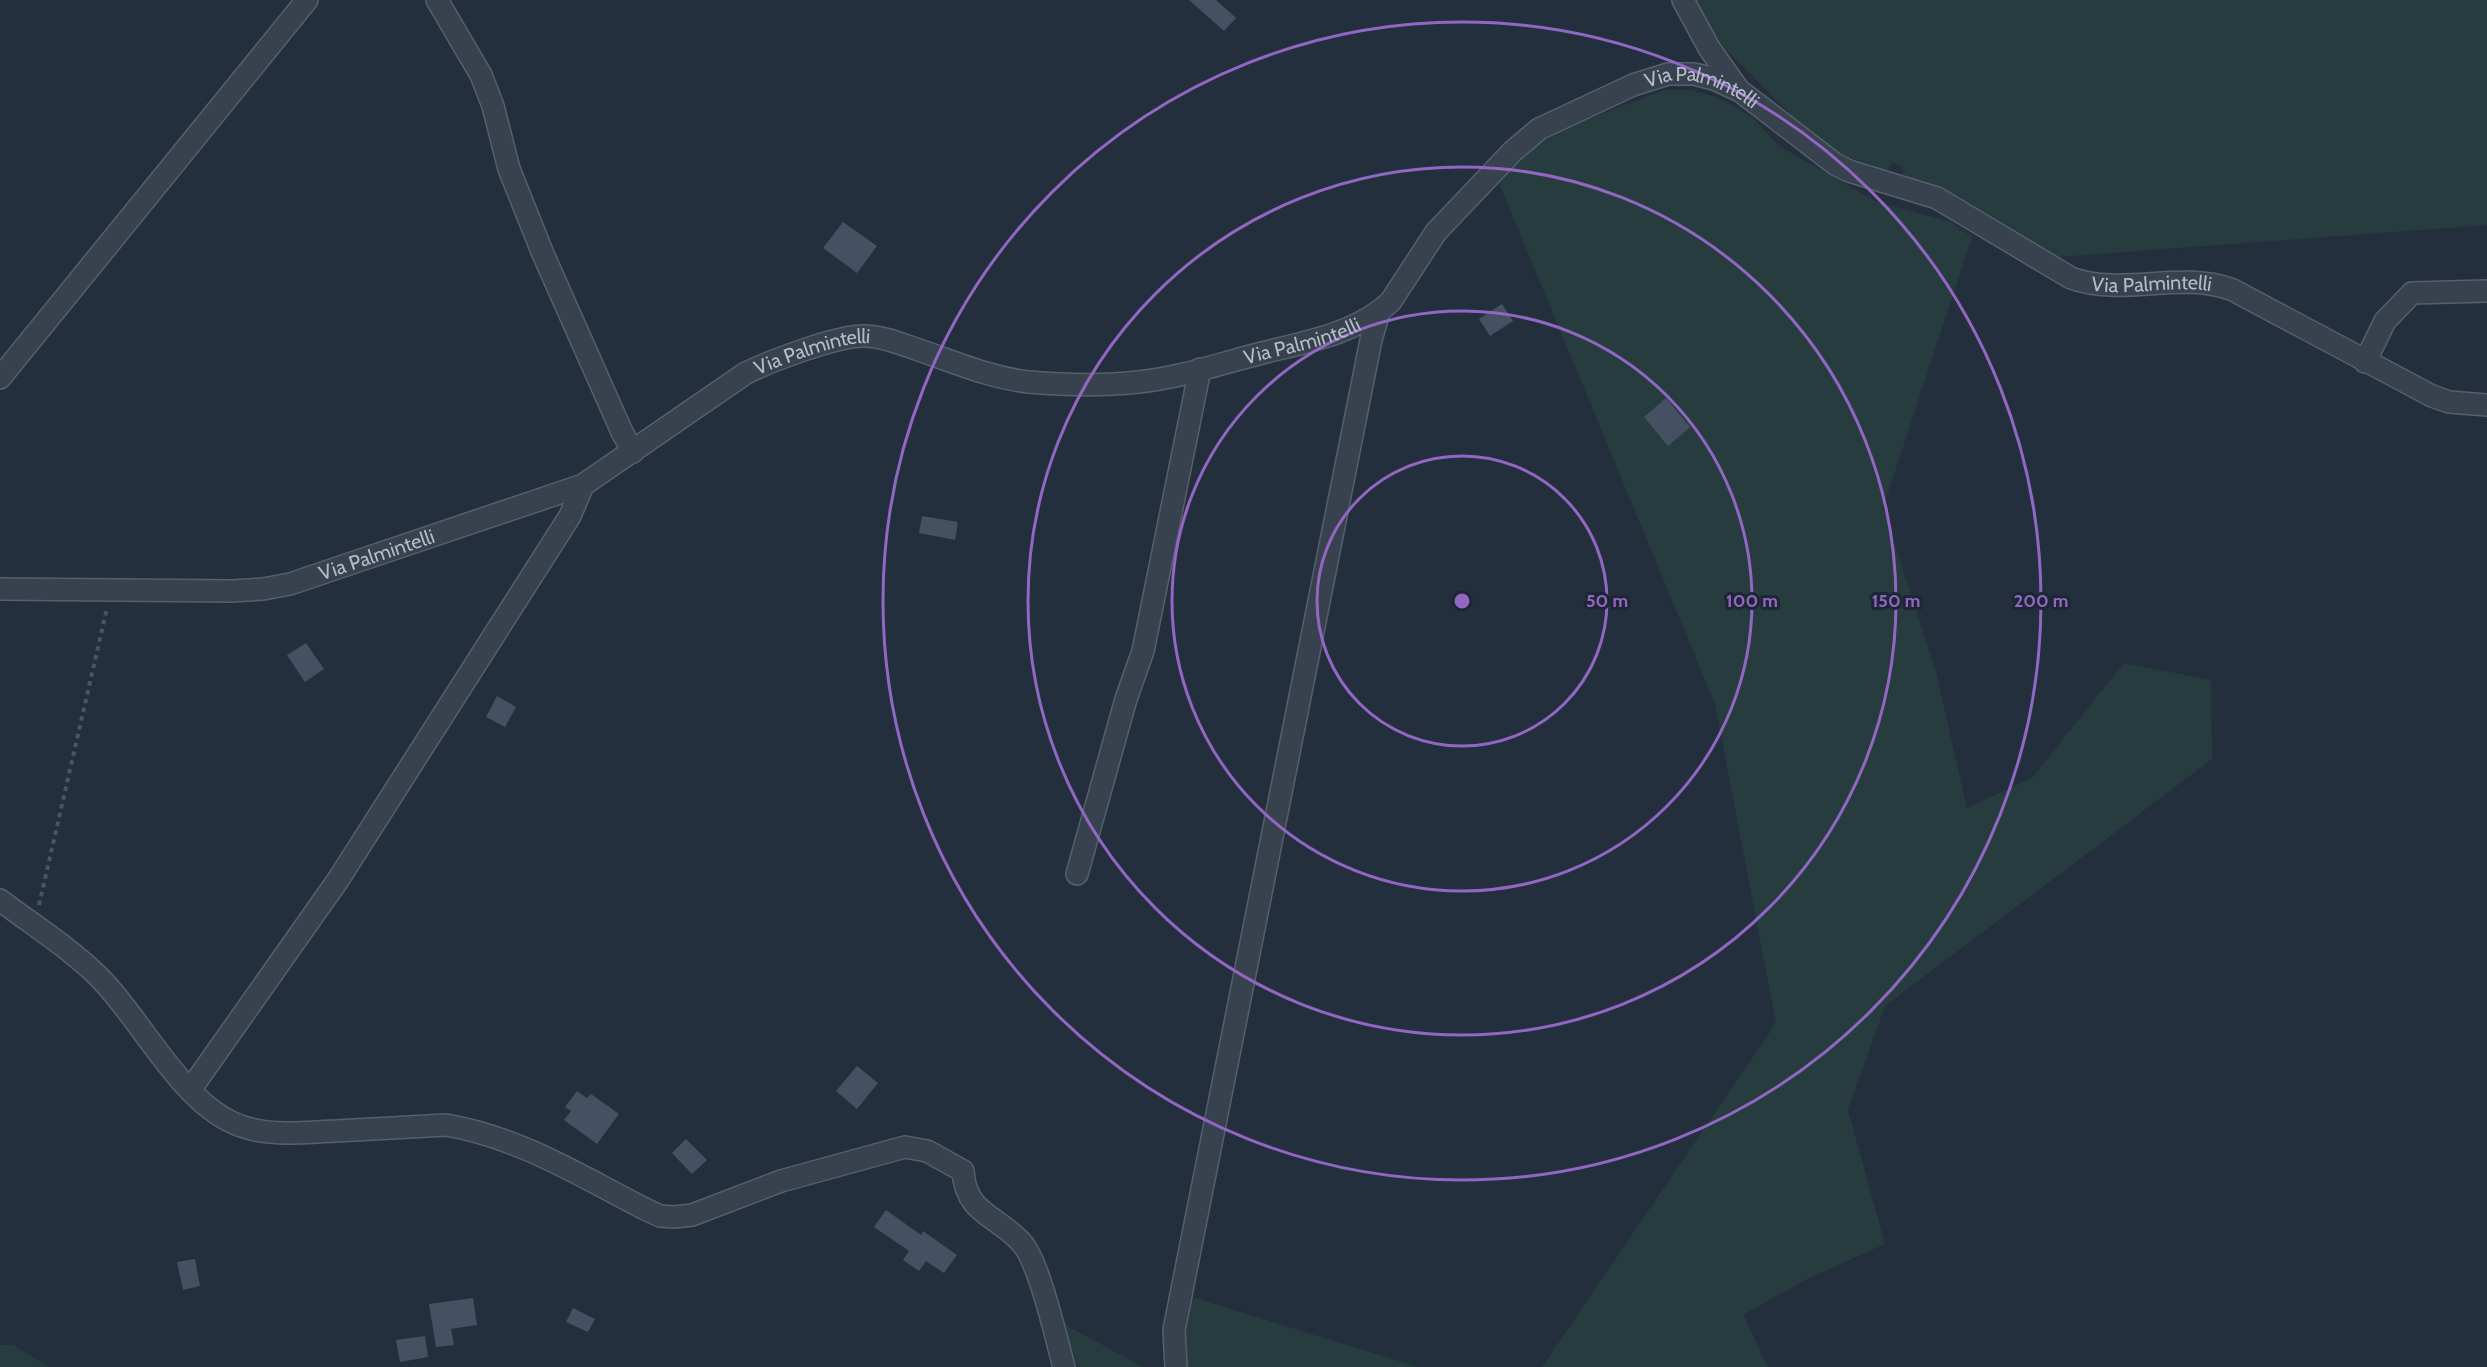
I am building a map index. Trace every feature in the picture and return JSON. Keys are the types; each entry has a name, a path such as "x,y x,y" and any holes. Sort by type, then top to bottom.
{"street":[{"path":"2,372 307,0"},
{"path":"437,0 481,75 493,106 509,169 543,254 633,452"},
{"path":"1683,0 1709,48 1740,91"},
{"name":"Via Palmintelli","path":"0,589 262,589 290,584 583,485 746,373 762,365 844,338 863,336 885,339 1003,378 1029,382 1130,383 1162,378 1291,346 1359,324 1379,312 1391,301 1449,217 1513,151 1539,129 1633,85 1668,74 1694,74 1714,79 1740,91 1834,164 1849,171 1937,198 2071,278 2089,285 2194,282 2215,284 2233,290 2432,396 2470,406 2487,405"},
{"path":"2365,362 2385,321 2412,293 2487,291"},
{"path":"1176,1367 1174,1330 1371,340 1379,312"},
{"path":"1077,874 1126,699 1143,651 1200,369"},
{"path":"190,1090 338,880 570,516 583,485"},
{"path":"0,900 98,976 122,1002 201,1102 240,1126 262,1131 291,1133 446,1125 463,1128 533,1150 643,1208 660,1216 674,1217 711,1209 781,1180 905,1148 927,1151 963,1171 964,1188 970,1201 1011,1232 1031,1256 1064,1367"}],"path":[{"path":"34,926 107,608"}],"green space":[{"path":"1692,0 2487,0 2487,225 2057,257 1958,196 1903,175 1902,167 1892,162 1888,171 1846,156 1819,142 1716,40"},
{"path":"1664,90 1690,90 1717,97 1751,116 1779,146 1877,202 1951,222 1972,237 1883,508 1936,672 1967,808 2032,778 2124,663 2211,680 2212,759 1885,1006 1848,1110 1885,1244 1805,1280 1743,1315 1768,1367 1542,1367 1776,1023 1715,704 1499,183 1531,148 1575,124"},
{"path":"1176,1292 1418,1367 1171,1367"},
{"path":"1064,1324 1143,1367 1078,1367"},
{"path":"0,1345 13,1345 49,1367 0,1367"}],"building":[{"path":"1189,0 1216,0 1236,18 1224,31"},
{"path":"843,222 877,246 857,273 823,248"},
{"path":"1502,304 1513,321 1490,336 1479,319"},
{"path":"1666,398 1690,427 1668,446 1644,417"},
{"path":"922,516 958,522 955,540 919,533"},
{"path":"306,643 324,669 305,682 287,655"},
{"path":"497,696 516,707 505,727 486,717"},
{"path":"857,1066 878,1083 857,1109 836,1091"},
{"path":"577,1091 587,1098 591,1094 619,1114 597,1144 564,1120 571,1111 565,1107"},
{"path":"686,1139 707,1160 692,1174 672,1153"},
{"path":"886,1210 921,1235 923,1231 957,1255 944,1273 926,1261 919,1271 903,1260 909,1251 874,1227"},
{"path":"195,1259 200,1286 183,1290 177,1262"},
{"path":"473,1298 477,1325 451,1329 454,1345 436,1347 429,1304"},
{"path":"573,1308 595,1319 588,1332 566,1322"},
{"path":"425,1336 428,1357 400,1362 396,1340"}]}
